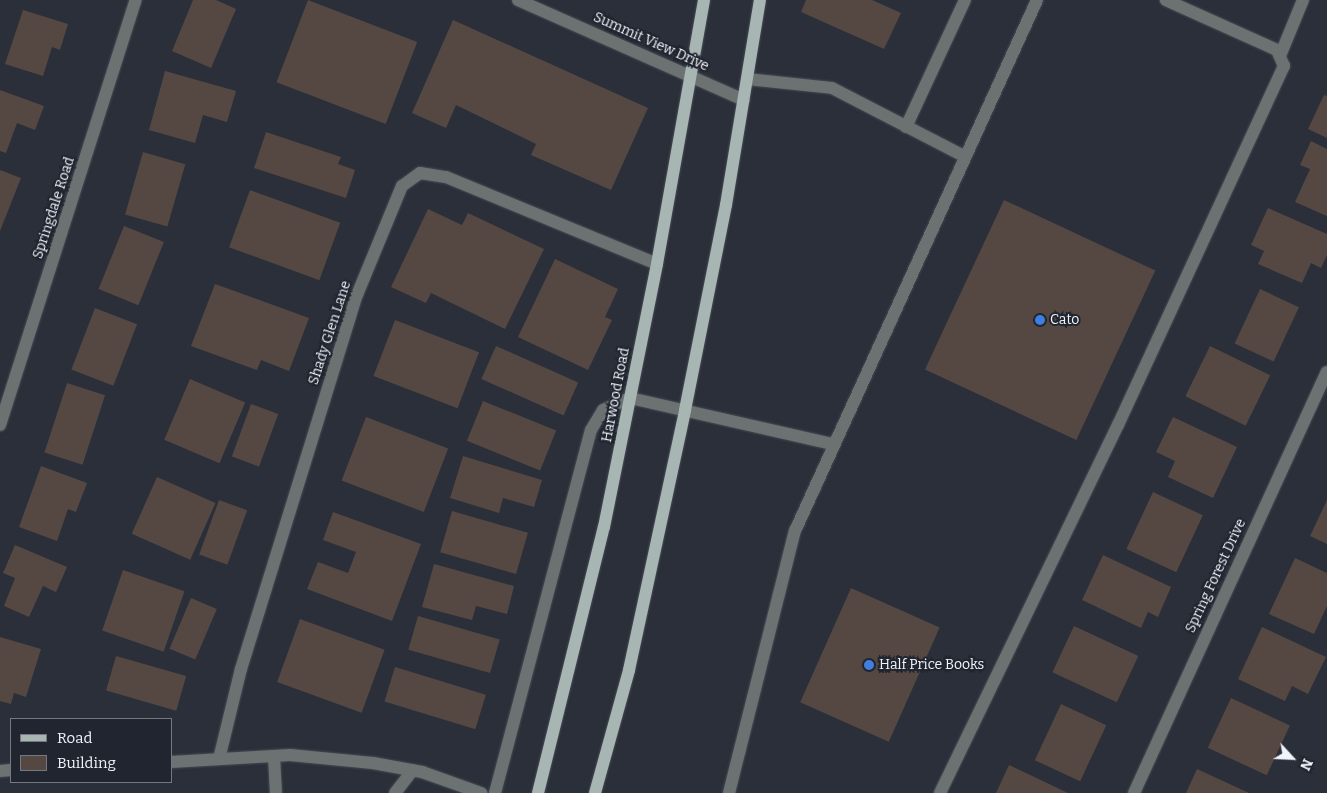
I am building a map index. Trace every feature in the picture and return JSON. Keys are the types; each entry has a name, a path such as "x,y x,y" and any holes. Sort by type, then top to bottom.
{"main road":[{"name":"Harwood Road","path":"538,793 604,528 657,264 704,0"},
{"path":"595,793 629,670 686,410 744,100 760,0"}],"street":[{"name":"Springdale Road","path":"0,425 136,0"},
{"name":"Summit View Drive","path":"518,0 744,100"},
{"path":"906,127 965,0"},
{"path":"729,793 795,531 964,156 1037,0"},
{"path":"940,793 1118,425 1284,66 1278,50 1166,0"},
{"path":"1280,56 1303,0"},
{"path":"747,79 832,88 964,156"},
{"name":"Shady Glen Lane","path":"219,759 241,669 357,295 402,186 420,173 446,176 657,264"},
{"name":"Spring Forest Drive","path":"1134,793 1327,372"},
{"path":"495,793 591,430 603,410 630,398 833,444"},
{"path":"274,756 276,793"},
{"path":"172,762 274,756 373,763 413,770 482,793"},
{"path":"395,793 413,770"}],"building":[{"path":"193,0 216,0 236,9 211,68 172,51"},
{"path":"308,0 417,42 386,124 276,82"},
{"path":"806,0 872,0 901,13 884,49 801,12"},
{"path":"23,10 68,24 60,50 52,47 43,76 5,64"},
{"path":"453,20 648,108 611,190 531,155 536,144 456,105 446,128 412,113"},
{"path":"165,71 236,91 227,122 203,115 195,143 149,130"},
{"path":"0,90 44,106 35,130 17,123 6,153 0,151"},
{"path":"1324,95 1327,96 1327,138 1308,129"},
{"path":"266,132 341,157 338,164 355,170 346,198 254,168"},
{"path":"1311,141 1327,149 1327,216 1295,202 1310,169 1300,165"},
{"path":"143,152 185,164 167,227 125,214"},
{"path":"0,170 21,178 0,231"},
{"path":"250,190 340,223 319,280 229,247"},
{"name":"Cato","path":"1004,200 1155,271 1076,440 925,369"},
{"path":"1268,208 1327,234 1327,255 1321,268 1311,263 1302,283 1258,264 1264,251 1251,245"},
{"path":"428,209 462,225 468,213 544,249 505,329 431,293 426,303 391,287"},
{"path":"124,226 164,242 138,305 99,289"},
{"path":"555,259 618,289 605,317 612,320 588,370 518,337"},
{"path":"215,284 309,318 289,371 261,360 257,370 191,346"},
{"path":"1260,289 1299,307 1274,362 1235,343"},
{"path":"95,308 137,324 113,386 71,370"},
{"path":"395,320 479,352 458,408 373,376"},
{"path":"496,346 578,383 564,415 481,379"},
{"path":"1210,346 1270,375 1246,426 1185,396"},
{"path":"190,379 245,402 219,463 164,440"},
{"path":"67,383 105,395 82,465 44,452"},
{"path":"483,401 556,431 540,470 467,441"},
{"path":"251,404 278,414 259,467 232,457"},
{"path":"366,417 448,449 424,512 342,480"},
{"path":"1173,417 1237,447 1213,498 1168,477 1175,461 1156,452"},
{"path":"463,456 542,480 534,507 503,498 499,513 450,498"},
{"path":"41,466 87,483 76,512 68,509 57,541 19,527"},
{"path":"157,477 215,503 190,560 132,534"},
{"path":"1153,492 1203,515 1176,572 1126,549"},
{"path":"219,500 247,510 227,565 199,555"},
{"path":"1327,500 1327,544 1310,536"},
{"path":"452,511 528,533 516,574 440,552"},
{"path":"333,512 421,544 392,621 307,589 318,562 348,573 356,552 323,540"},
{"path":"15,545 67,567 56,592 43,586 29,617 4,606 15,578 3,573"},
{"path":"1103,555 1171,587 1158,617 1148,612 1141,628 1082,600"},
{"path":"1295,558 1327,573 1327,606 1314,634 1269,614"},
{"path":"434,564 514,586 507,614 476,606 472,620 422,607"},
{"path":"123,570 184,591 164,652 102,631"},
{"name":"Half Price Books","path":"851,588 940,627 889,742 800,702"},
{"path":"191,598 217,609 195,660 170,649"},
{"path":"418,616 500,639 490,673 408,650"},
{"path":"300,619 385,650 362,713 277,682"},
{"path":"1074,626 1138,656 1117,702 1052,672"},
{"path":"1262,627 1326,657 1308,694 1292,686 1285,701 1238,679"},
{"path":"0,637 41,649 26,697 14,693 11,704 0,701"},
{"path":"116,656 186,676 176,711 106,691"},
{"path":"395,667 486,695 475,729 384,701"},
{"path":"1231,698 1290,725 1267,775 1208,748"},
{"path":"1061,704 1106,725 1080,781 1035,760"},
{"path":"1009,765 1068,793 996,793"},
{"path":"1197,769 1249,793 1186,793"}],"place":[{"name":"Cato","path":"1040,320"},
{"name":"Half Price Books","path":"869,665"}]}
